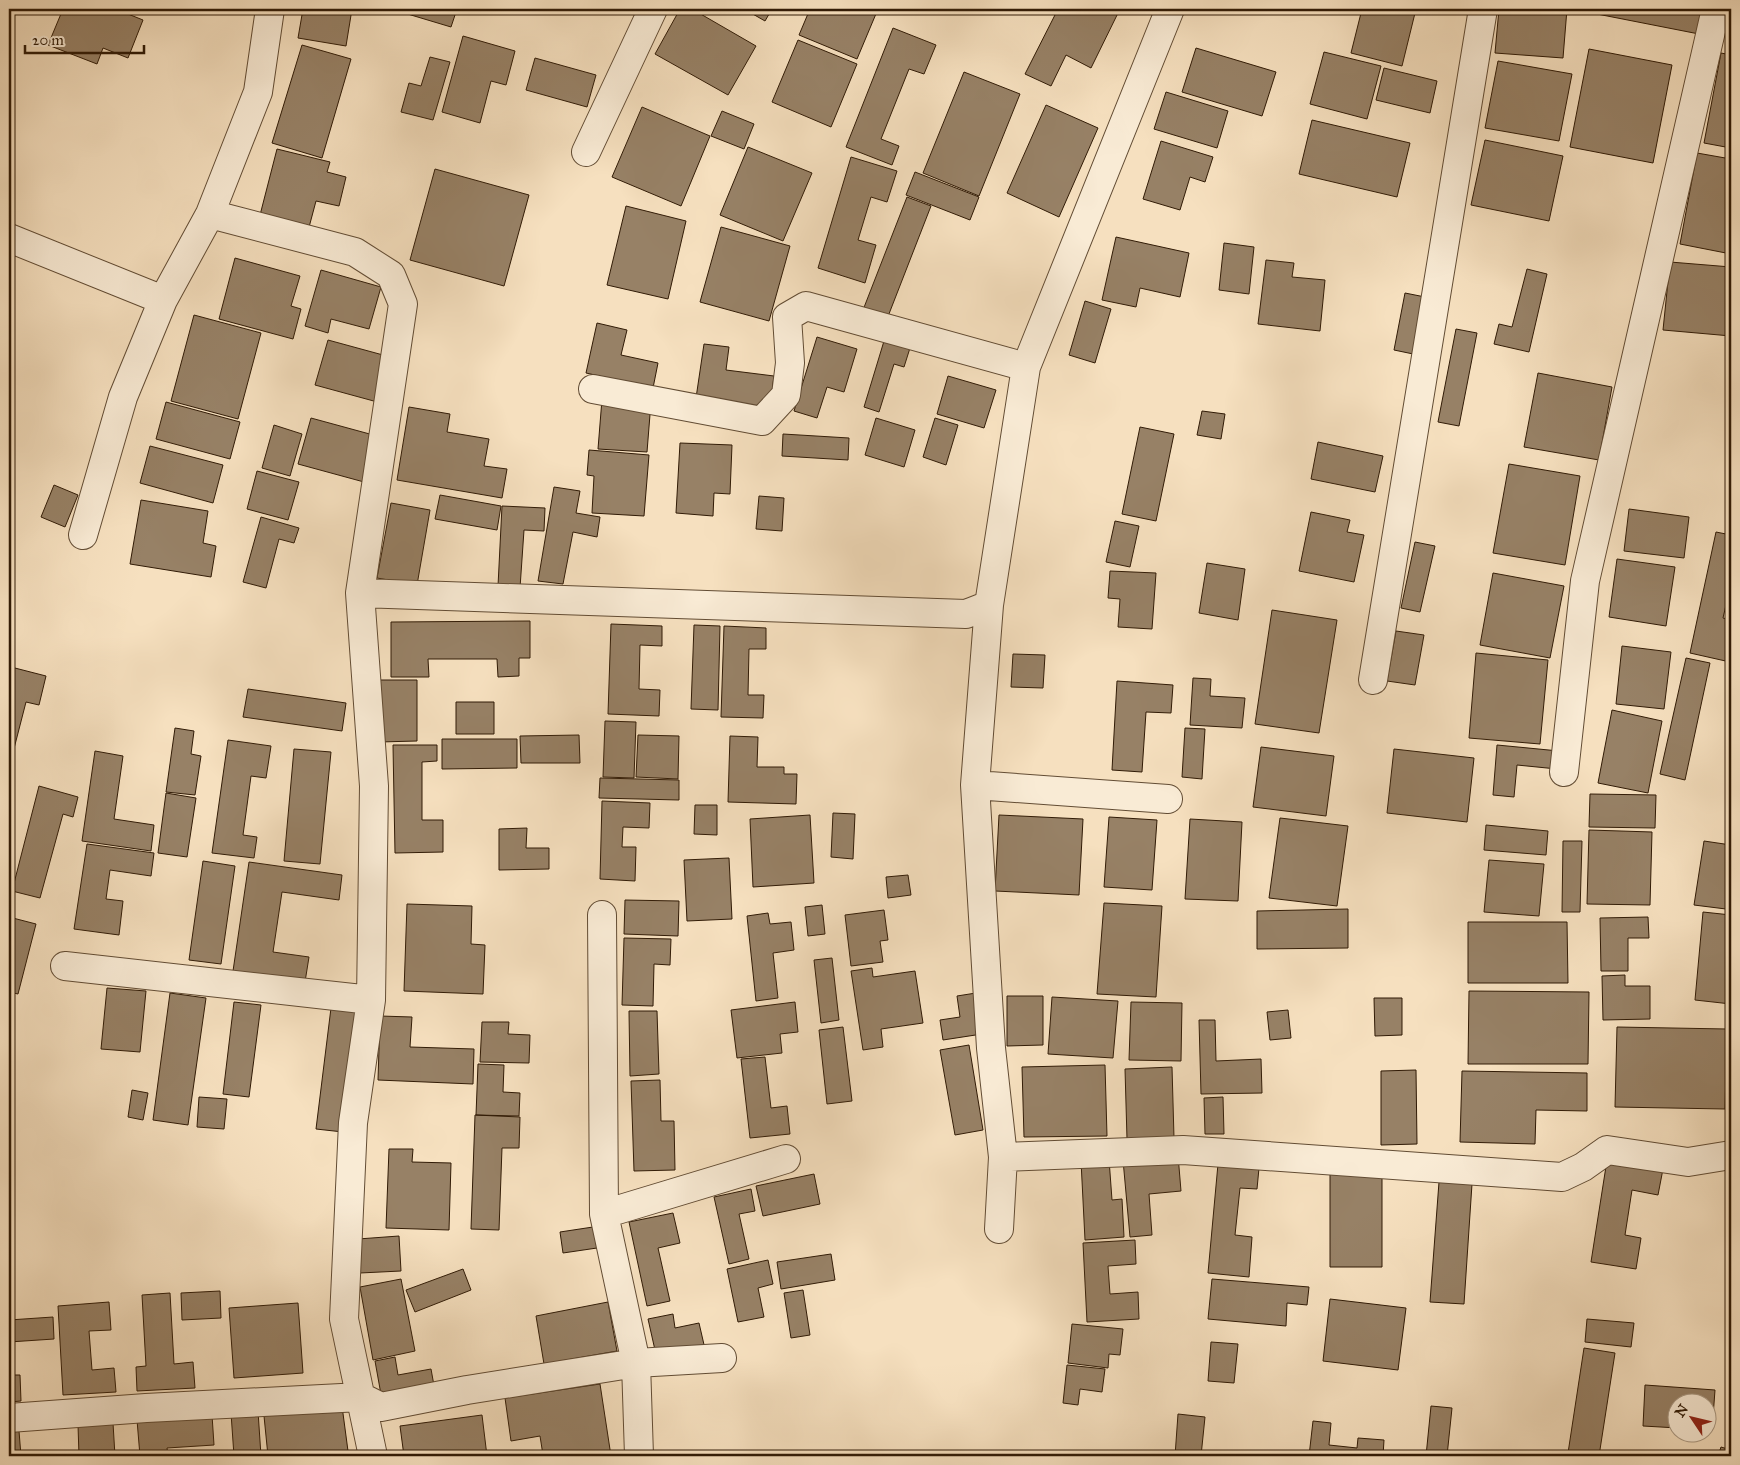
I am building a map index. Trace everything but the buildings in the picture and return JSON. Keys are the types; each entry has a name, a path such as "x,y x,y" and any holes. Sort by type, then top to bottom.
{"street":[{"path":"83,535 123,396 163,300 210,214 258,92 270,9"},
{"path":"586,152 653,9"},
{"path":"999,1229 1003,1157 991,1048 975,785 989,604 1026,367 1170,9"},
{"path":"1373,680 1483,9"},
{"path":"1564,772 1585,581 1716,9"},
{"path":"210,214 355,252 391,275 403,304 360,593 374,786 371,1000 353,1122 344,1319 373,1456"},
{"path":"9,238 163,300"},
{"path":"593,389 762,421 786,395 790,363 787,316 806,306 1026,367"},
{"path":"360,593 966,614 989,604"},
{"path":"975,785 1168,799"},
{"path":"602,915 604,1214 636,1363 638,1456"},
{"path":"65,966 371,1000"},
{"path":"1003,1157 1183,1150 1562,1177 1583,1167 1607,1150 1688,1162 1731,1155"},
{"path":"604,1214 786,1158"},
{"path":"9,1418 146,1408 361,1397 381,1407 467,1390 636,1363 722,1358"}]}
